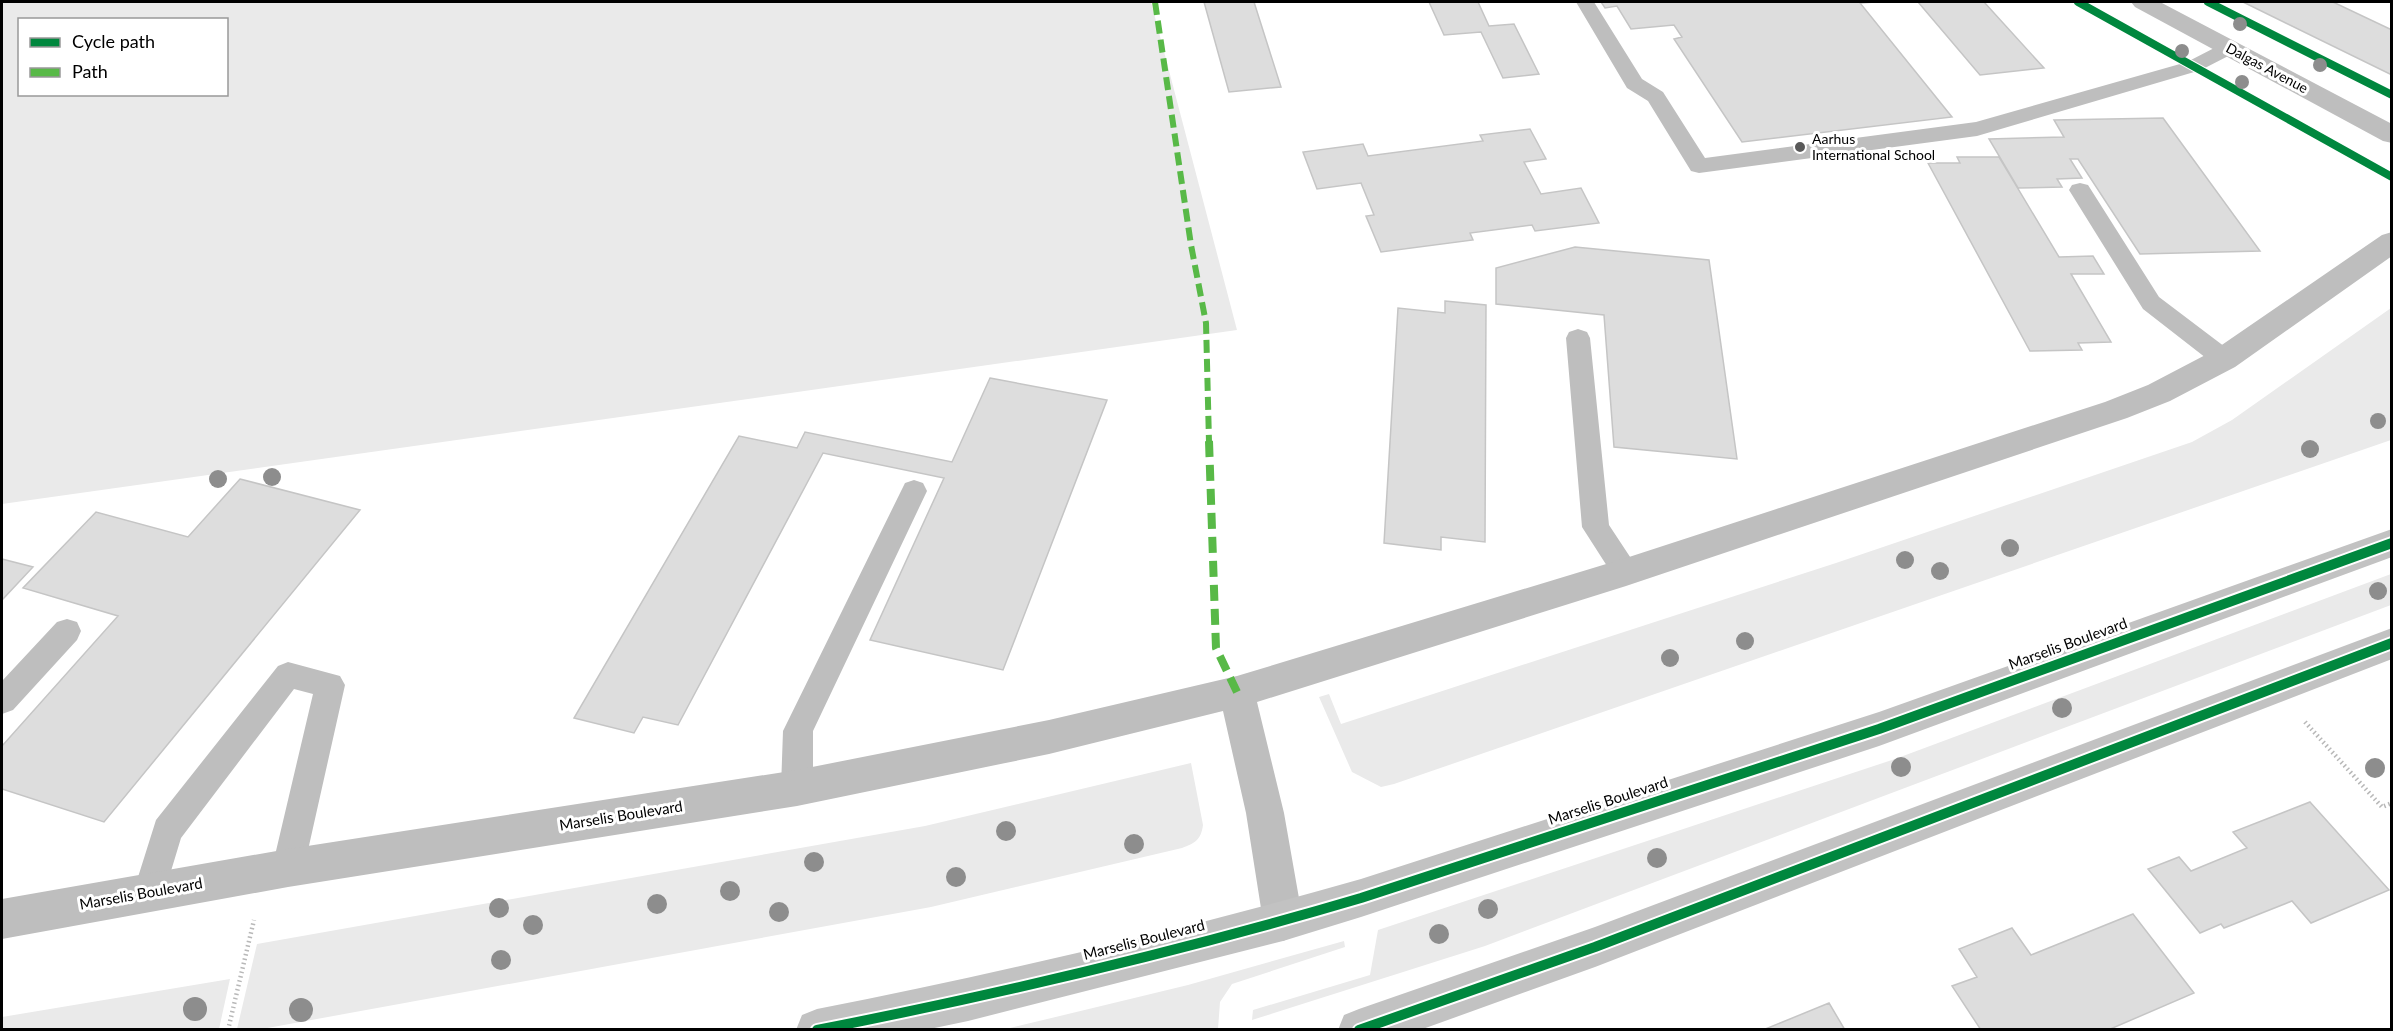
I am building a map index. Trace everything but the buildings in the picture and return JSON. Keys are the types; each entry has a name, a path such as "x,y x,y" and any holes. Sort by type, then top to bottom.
{"main road":[{"name":"Marselis Boulevard","path":"817,1029 968,1000 1283,921 1361,898 1879,729 2391,543"},
{"path":"1359,1029 1606,943 2272,686 2391,643"}],"street":[{"name":"Dalgas Avenue","path":"2143,2 2391,135"},
{"name":"Marselis Boulevard","path":"2,919 277,870 797,788 1049,737 1237,692 1626,572 2116,410 2159,393 2224,359 2391,242"},
{"path":"1237,692 1265,813 1283,921"}],"lane":[{"path":"1585,2 1634,83 1656,97 1699,166 1977,129 2194,66 2229,48"},
{"path":"2080,190 2151,303 2224,359"},
{"path":"1578,338 1596,527 1626,572"},
{"path":"797,788 798,731 914,491"},
{"path":"2,701 68,631"},
{"path":"149,893 167,831 288,675 330,685 277,870"}],"path":[{"path":"2272,686 2382,807 2391,803"},
{"path":"228,1029 277,870"}],"shaded area":[{"path":"2,2 1151,2 1237,330 2,504"},
{"path":"2391,308 2391,440 1394,784 1381,787 1352,772 1319,697 1329,694 1341,724 1836,563 2192,442 2232,420"},
{"path":"2391,574 2391,605 1485,946 1252,1020 1253,1010 1370,975 1378,930 1895,759"},
{"path":"1191,763 1203,825 1197,840 1182,848 931,907 262,1029 237,1029 257,944 925,826"},
{"path":"1344,941 1345,947 1232,984 1220,1002 1218,1029 1006,1029 1188,985"},
{"path":"230,979 219,1029 2,1029 2,1017"}],"marked path":[{"path":"1155,2 1191,245 1206,323 1216,648 1237,692"}],"cycle path":[{"path":"2078,2 2392,177"},
{"path":"2208,2 2392,95"},
{"path":"817,1030 968,1000 1283,921 1361,898 1879,729 2392,543"},
{"path":"1359,1030 1595,947 2392,643"}],"place":[{"name":"Aarhus International School","path":"1800,147"}]}
